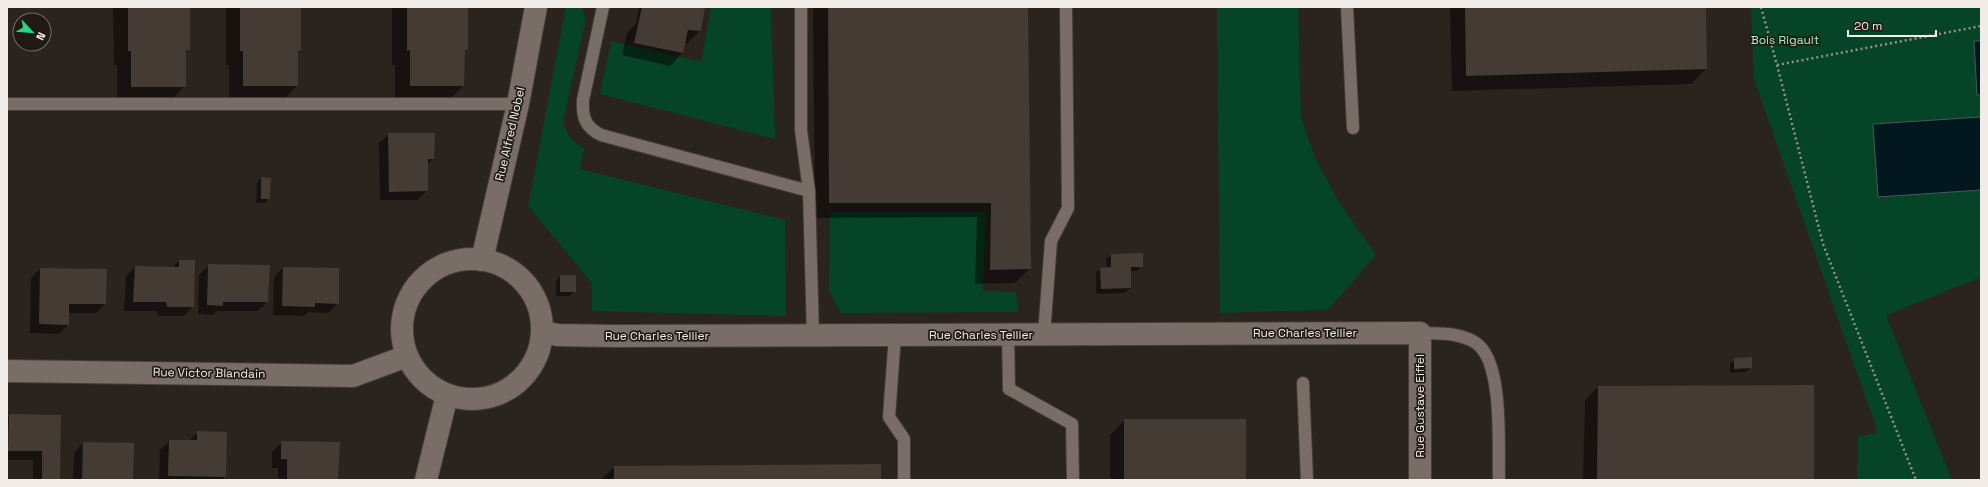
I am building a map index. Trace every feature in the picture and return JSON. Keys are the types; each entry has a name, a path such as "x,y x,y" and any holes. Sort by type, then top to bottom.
{"street":[{"name":"Rue Alfred Nobel","path":"482,260 518,104 536,7"},
{"path":"461,260 482,260 501,266 519,277 532,293 540,311 542,332 536,358 521,380 499,394 473,400 447,395 430,386 416,372 407,356 402,335 403,314 411,295 424,278 441,267 461,260"},
{"name":"Rue Charles Tellier","path":"542,332 614,336 1420,333"},
{"name":"Rue Gustave Eiffel","path":"1420,333 1420,480"},
{"name":"Rue Victor Blandain","path":"7,371 353,376 407,356"},
{"path":"426,480 447,395"}],"lane":[{"path":"603,7 583,100 582,115 587,125 594,131 809,191"},
{"path":"801,7 801,130 809,191 813,335"},
{"path":"1044,334 1051,241 1068,208 1066,7"},
{"path":"1347,7 1353,128"},
{"path":"7,104 518,104"},
{"path":"1420,333 1461,336 1477,343 1490,360 1496,383 1499,480"},
{"path":"1008,334 1009,389 1072,424 1073,480"},
{"path":"894,335 889,417 904,439 904,480"},
{"path":"1303,383 1307,480"}],"path":[{"path":"1761,7 1778,65 1823,244 1916,480"},
{"path":"1778,65 1981,26"}],"green space":[{"path":"566,7 582,7 586,19 563,122 570,137 584,149 580,169 785,220 786,316 592,311 592,283 528,206"},
{"path":"711,7 771,7 775,139 600,94 611,41 701,62"},
{"path":"1217,7 1298,7 1301,118 1316,160 1339,202 1376,255 1328,310 1220,313"},
{"name":"Bois Rigault","path":"1751,7 1981,7 1981,277 1886,315 1952,480 1857,480 1858,436 1878,433 1754,79"},
{"path":"830,212 986,212 983,291 1016,292 1018,312 841,313 829,291"}],"water":[{"path":"1974,41 1981,41 1981,95 1977,95"},
{"path":"1981,117 1981,190 1878,197 1873,124"}],"building":[{"path":"128,7 190,7 190,51 186,50 186,87 131,87 131,51 128,51"},
{"path":"240,7 301,7 301,50 298,51 298,86 243,86 243,51 240,51"},
{"path":"407,7 468,7 468,50 465,50 464,86 410,86 410,50 407,51"},
{"path":"642,7 705,7 701,31 688,30 683,53 634,43"},
{"path":"828,7 1028,7 1031,269 990,270 991,203 829,203"},
{"path":"1465,7 1706,7 1707,69 1466,76"},
{"path":"388,133 435,133 434,159 428,159 428,191 389,192"},
{"path":"261,177 271,178 270,199 261,199"},
{"path":"1143,253 1143,267 1131,267 1131,288 1101,289 1100,268 1111,267 1111,254"},
{"path":"179,260 195,260 194,307 167,307 166,302 133,302 135,266 179,267"},
{"path":"208,264 270,265 268,302 223,302 223,306 207,305"},
{"path":"283,267 339,268 339,304 315,303 315,307 282,306"},
{"path":"40,268 107,269 106,304 69,304 69,325 39,324"},
{"path":"560,275 576,275 576,292 560,292"},
{"path":"1752,357 1752,368 1734,369 1734,358"},
{"path":"1814,385 1814,480 1597,480 1598,386"},
{"path":"9,414 61,415 60,480 42,480 42,451 8,451"},
{"path":"1124,419 1246,419 1246,480 1124,480"},
{"path":"197,431 227,432 226,477 168,476 169,440 197,440"},
{"path":"281,441 340,442 338,479 287,479 287,459 281,459"},
{"path":"83,442 134,443 133,480 82,479"},
{"path":"881,464 881,480 614,480 614,466"}]}
